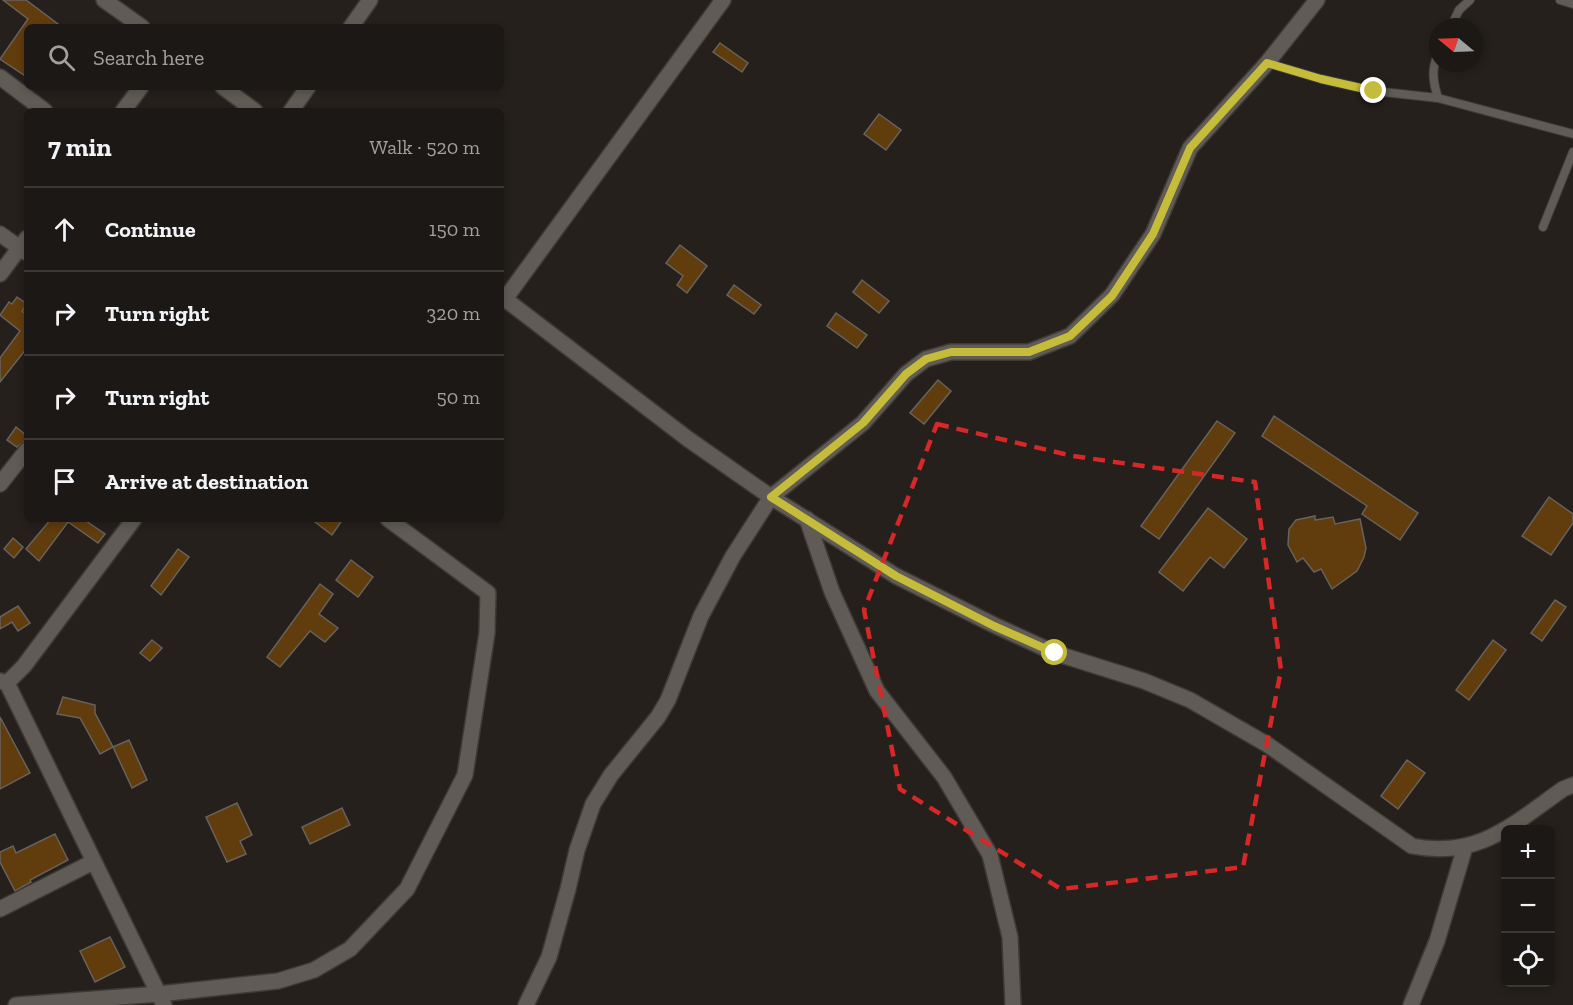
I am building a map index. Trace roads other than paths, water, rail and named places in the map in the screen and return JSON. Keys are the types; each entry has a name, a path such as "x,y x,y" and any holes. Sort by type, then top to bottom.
{"street":[{"path":"104,0 138,24"},
{"path":"353,24 370,0"},
{"path":"504,297 723,0"},
{"path":"1304,0 1304,17"},
{"path":"526,1005 549,957 577,850 593,804 611,775 658,717 668,700 701,616 733,556 771,497 863,423 906,374 926,359 951,352 1029,352 1070,336 1112,296 1153,234 1190,148 1267,63 1317,0"},
{"path":"0,77 41,108"},
{"path":"125,108 139,90"},
{"path":"227,90 251,108"},
{"path":"293,108 306,90"},
{"path":"0,234 24,247 0,274"},
{"path":"504,299 688,439 771,497 896,576 994,626 1055,653 1144,681 1190,700 1268,746 1412,846 1427,849 1465,847 1481,842 1498,834 1563,789 1573,785"},
{"path":"0,484 24,454"},
{"path":"807,519 832,592 877,691 944,777 990,855 1010,937 1013,1005"},
{"path":"132,522 24,666 4,682 161,999"},
{"path":"16,1005 161,999 278,981 314,970 350,949 407,889 465,775 487,633 489,593 392,522"},
{"path":"1411,1005 1437,941 1465,847"},
{"path":"0,909 93,862"}],"lane":[{"path":"1455,18 1459,10 1470,0"},
{"path":"1560,0 1573,4"},
{"path":"1267,63 1321,79 1374,91 1438,98 1573,135"},
{"path":"1434,72 1433,81 1438,98"},
{"path":"1543,227 1573,152"}]}
